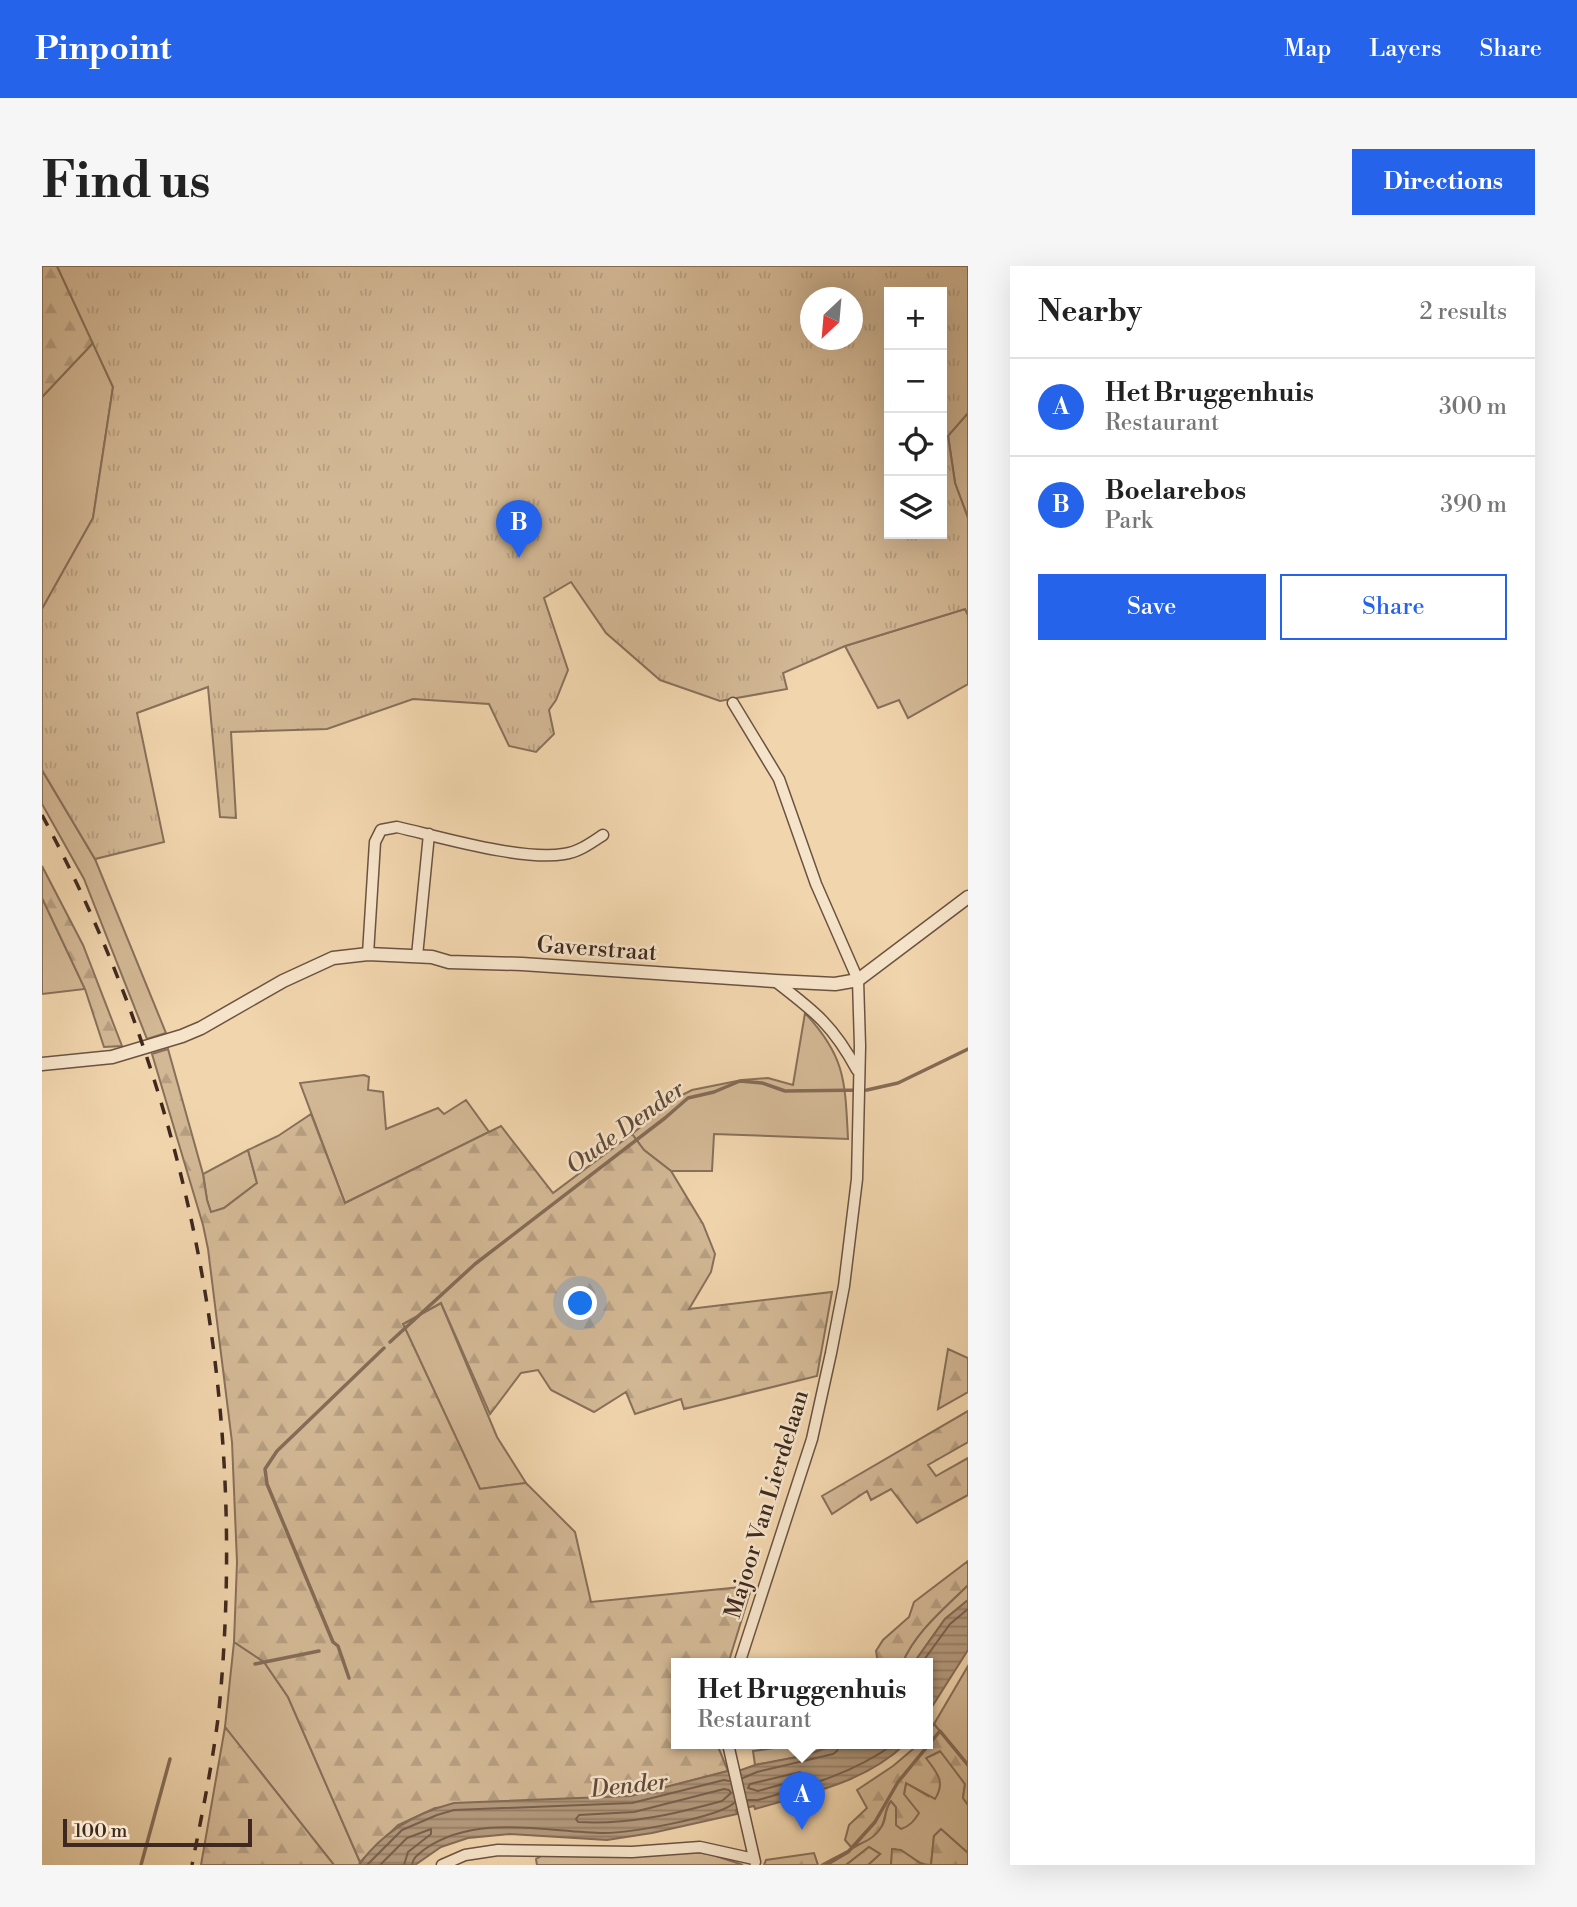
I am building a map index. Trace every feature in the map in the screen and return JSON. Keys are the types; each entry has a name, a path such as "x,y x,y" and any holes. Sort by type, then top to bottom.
{"street":[{"path":"733,703 779,779 816,884 858,980 968,897"},
{"path":"368,954 375,842 381,830 397,827 521,853 564,855 583,849 603,835"},
{"path":"417,956 429,834"},
{"name":"Gaverstraat","path":"42,1064 128,1054 182,1036 283,981 333,958 368,954 417,956 449,962 522,964 775,981 835,984 858,980"},
{"name":"Majoor Van Lierdelaan","path":"741,1658 812,1439 844,1286 857,1179 860,1046 858,980"},
{"path":"775,981 821,1017 844,1045 858,1082"},
{"path":"442,1865 465,1855 498,1850 632,1852 700,1847 755,1862 729,1749"}],"green space":[{"path":"42,266 57,266 93,343 42,397"},
{"path":"57,266 968,266 968,413 948,436 955,483 968,518 968,615 965,609 845,646 783,673 787,689 720,701 660,680 606,633 571,582 544,598 568,670 549,710 554,734 536,752 509,746 489,704 413,699 327,729 231,732 236,818 220,817 208,687 137,713 164,842 95,859 42,770 42,609 93,518 113,387"},
{"path":"93,343 113,387 93,518 42,609 42,397"},
{"path":"968,413 968,518 955,483 948,435"},
{"path":"965,609 968,615 968,684 908,718 899,700 878,708 845,646"},
{"path":"42,770 95,859 166,1033 147,1039 84,879 42,804"},
{"path":"42,866 83,945 122,1046 104,1047 85,989 42,898"},
{"path":"42,898 85,989 42,994"},
{"path":"805,1013 829,1043 841,1071 848,1139 714,1134 712,1171 671,1171 644,1150 632,1134 676,1098 692,1090 768,1078 793,1085"},
{"path":"168,1049 211,1212 224,1208 257,1183 248,1150 278,1136 311,1114 345,1203 501,1126 553,1193 632,1134 644,1150 671,1171 703,1224 715,1254 711,1272 689,1309 832,1292 817,1376 684,1409 681,1399 635,1414 626,1392 594,1412 551,1390 538,1370 521,1373 490,1414 441,1303 403,1324 480,1489 526,1483 575,1532 591,1602 752,1586 730,1658 671,1658 671,1749 719,1749 728,1771 631,1796 435,1808 398,1825 360,1862 288,1697 264,1662 234,1642 237,1562 232,1442 208,1249 152,1054"},
{"path":"364,1075 369,1077 368,1090 383,1092 386,1129 438,1108 444,1114 466,1100 489,1132 345,1203 300,1083"},
{"path":"248,1150 257,1183 224,1208 211,1213 203,1174"},
{"path":"441,1303 497,1437 526,1483 480,1489 403,1324"},
{"path":"948,1349 968,1358 968,1392 938,1409"},
{"path":"968,1411 968,1442 928,1465 936,1476 968,1458 968,1495 917,1523 891,1489 871,1500 867,1491 832,1514 822,1496"},
{"path":"968,1561 968,1585 922,1631 905,1658 877,1658 876,1651 883,1640 909,1617 914,1602"},
{"path":"968,1585 968,1600 945,1619 917,1658 905,1658 922,1631"},
{"path":"234,1642 264,1662 288,1697 359,1865 334,1865 225,1727"},
{"path":"968,1666 968,1766 934,1724"},
{"path":"933,1725 968,1766 968,1805 963,1798 965,1784 940,1751 926,1758 940,1782 935,1799 906,1783 904,1794 919,1813 913,1821 901,1829 896,1825 896,1807 891,1801 878,1832 851,1847 845,1840 849,1825 867,1808 857,1790 913,1749 933,1749"},
{"path":"225,1727 334,1865 201,1865"},
{"path":"823,1749 807,1755 755,1765 753,1751"},
{"path":"941,1751 965,1784 963,1798 968,1805 968,1853 941,1829 934,1836 931,1865 920,1863 893,1849 891,1865 868,1865 880,1854 869,1847 846,1865 821,1865 863,1842 877,1831 884,1823 891,1801 896,1807 904,1794 906,1783 928,1796 926,1758"},
{"path":"941,1829 968,1853 968,1865 931,1865 934,1836"},
{"path":"869,1847 880,1854 868,1865 846,1865"},
{"path":"892,1849 901,1850 923,1865 891,1865"},
{"path":"686,1851 710,1854 743,1865 537,1865 536,1859 543,1855 598,1857"},
{"path":"814,1853 818,1865 764,1865 766,1860"}],"water":[{"path":"968,1600 968,1650 933,1705 933,1658 917,1658 945,1619"},
{"path":"823,1749 899,1749 872,1768 834,1786 755,1809 754,1806 736,1810 737,1814 652,1833 607,1840 510,1834 468,1838 441,1847 415,1865 359,1865 378,1843 401,1825 426,1812 454,1803 631,1796 728,1771 730,1774 755,1765 807,1755"}],"waterway":[{"name":"Oude Dender","path":"390,1342 475,1264 688,1098 714,1092 740,1081 762,1083 785,1091 867,1090 898,1083 968,1049"},
{"name":"Oude Dender","path":"349,1678 338,1646 333,1642 267,1484 265,1469 277,1451 384,1348"},
{"path":"255,1664 319,1651"},
{"path":"933,1740 940,1731 968,1765"},
{"path":"826,1865 848,1852 875,1822 898,1782 925,1749"},
{"path":"141,1865 170,1759"}],"railway":[{"path":"42,815 93,919 136,1027 171,1137 197,1249 215,1363 225,1478 226,1594 219,1710 192,1865"}],"place":[{"name":"Boelarebos","path":"519,558"},
{"name":"Het Bruggenhuis","path":"802,1830"}],"water label":[{"name":"Dender","path":"629,1785"}]}
